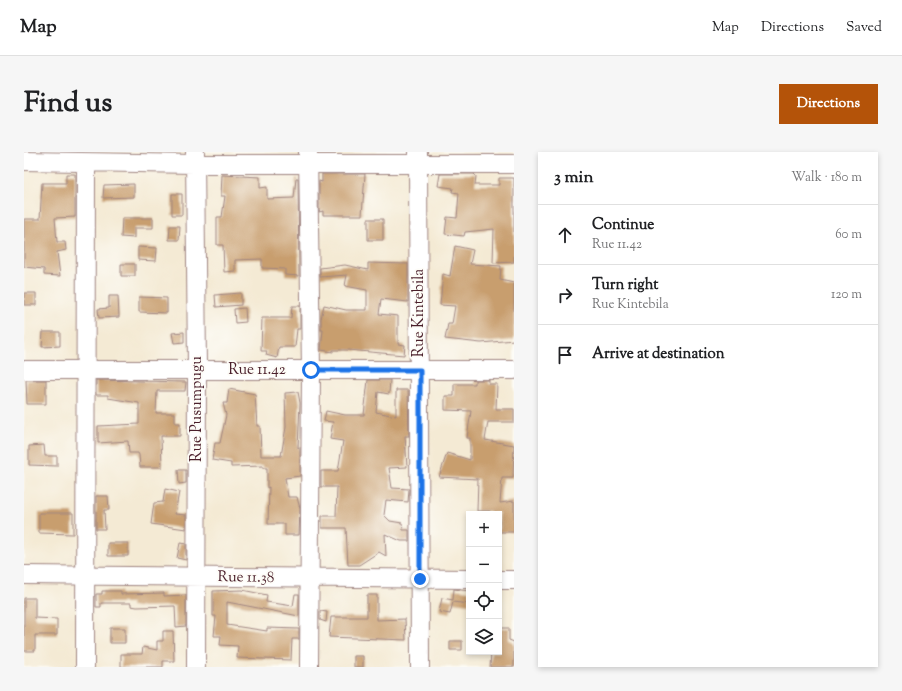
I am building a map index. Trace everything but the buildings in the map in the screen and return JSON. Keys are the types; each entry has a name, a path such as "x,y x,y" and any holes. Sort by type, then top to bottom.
{"street":[{"path":"24,161 86,163 194,158 419,158 514,164"},
{"name":"Rue Pusumpugu","path":"194,158 197,370 196,667"},
{"path":"308,158 311,370 309,667"},
{"name":"Rue Kintebila","path":"419,158 420,667"},
{"path":"85,667 86,163"},
{"name":"Rue 11.42","path":"24,370 514,370"},
{"name":"Rue 11.38","path":"24,575 309,579 466,579"},
{"path":"502,580 514,580"}],"route":[{"path":"311,370 420,370 420,579"}]}
